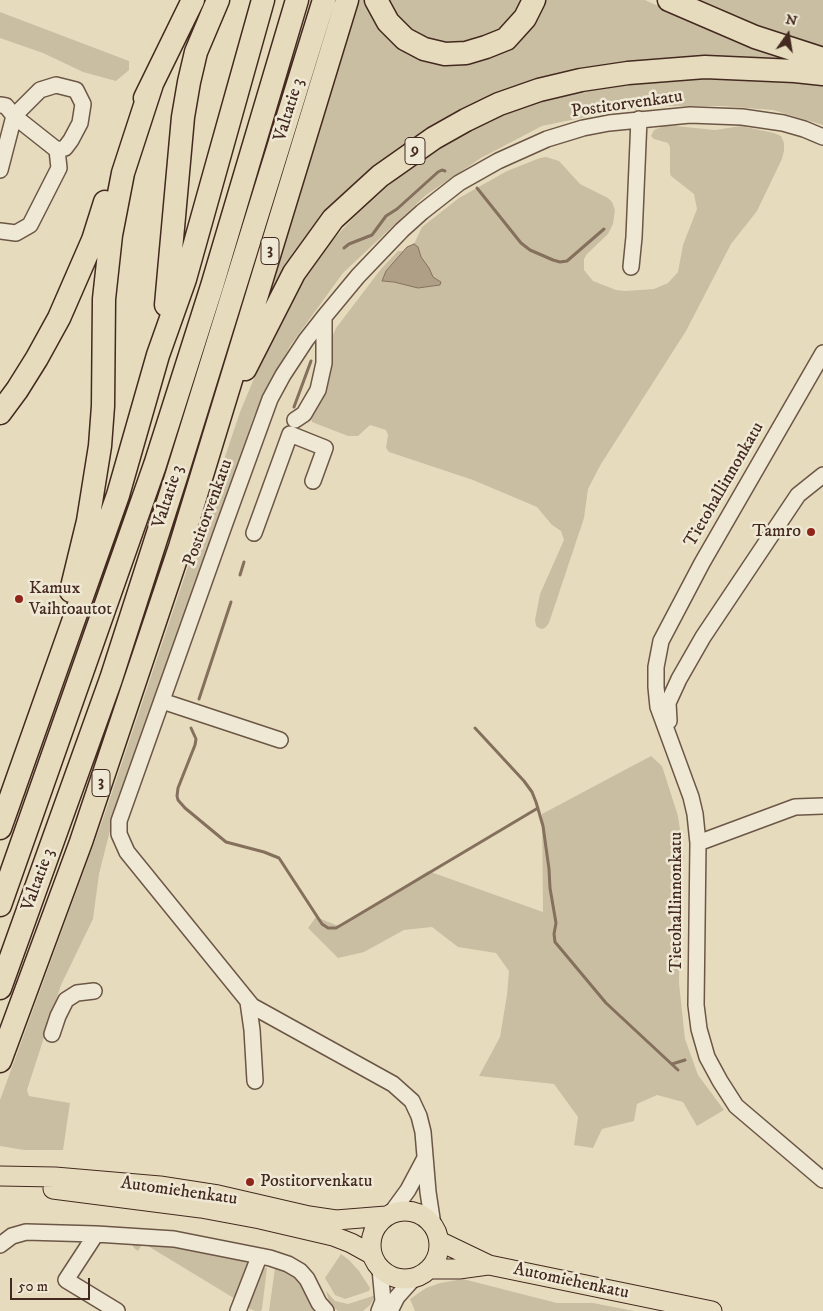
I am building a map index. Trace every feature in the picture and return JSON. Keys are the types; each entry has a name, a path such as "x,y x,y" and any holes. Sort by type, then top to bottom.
{"highway":[{"path":"0,413 37,358 59,318 93,240 113,176 136,116 193,0"},
{"path":"158,355 168,288 183,116 196,52 218,0"},
{"path":"0,828 118,495 158,355 185,279 263,0"},
{"name":"Valtatie 3","path":"0,905 158,456 212,286 297,0"},
{"name":"Valtatie 3","path":"0,988 110,679 177,474 324,0"},
{"name":"3","path":"0,1061 81,842 180,547 347,0"},
{"path":"376,0 388,22 405,39 424,49 445,54 466,53 486,48 506,39 526,18 534,0"},
{"path":"669,0 755,37 823,59"},
{"name":"9","path":"193,503 244,370 294,273 333,219 380,176 420,147 499,104 539,90 582,80 628,73 705,67 823,74"},
{"path":"58,663 60,637 88,522 100,446 103,406 104,299 111,234 123,173 152,84"}],"main road":[{"name":"Automiehenkatu","path":"0,1177 55,1177 160,1186 218,1195 336,1220 389,1214"},
{"name":"Automiehenkatu","path":"0,1177 55,1190 201,1208 268,1221 332,1236 351,1243 376,1261"},
{"path":"403,1210 415,1211 425,1217 436,1233 437,1256 421,1274 405,1279 396,1278 376,1261 370,1243 372,1232 378,1223 389,1214 403,1210"},
{"name":"Automiehenkatu","path":"436,1233 489,1265"},
{"name":"Automiehenkatu","path":"421,1274 489,1265 712,1311"}],"street":[{"path":"0,170 14,116 40,90 56,85 76,90 83,104 80,123 71,140 64,148 57,150"},
{"path":"0,105 6,106 14,116 57,150 59,168 30,225 16,233 0,231"},
{"name":"Postitorvenkatu","path":"436,1233 428,1192 423,1132 419,1116 412,1101 398,1088 258,1011 248,1002 183,918 128,852 119,834 119,821 265,412 283,375 324,316 358,276 402,230 459,184 498,160 547,139 583,128 639,119 690,115 742,117 783,123 823,137"},
{"path":"631,267 639,119"},
{"path":"295,420 304,414 318,390 324,362 324,316"},
{"name":"Tietohallinnonkatu","path":"823,353 702,563 661,641 656,668 658,707 691,797 698,843 696,1005 699,1029 708,1057 736,1106 823,1180"},
{"path":"254,533 290,434 325,448 313,482"},
{"path":"670,740 668,703 679,679 703,637 798,495 823,475"},
{"path":"162,701 280,740"},
{"path":"698,843 795,807 823,806"},
{"path":"52,1034 60,1009 66,1000 77,993 94,991"},
{"path":"248,1002 252,1030 254,1082"},
{"path":"389,1214 408,1190 425,1158"},
{"path":"0,1245 12,1236 26,1232 96,1234 174,1239 259,1256 288,1264 300,1271 307,1279 326,1311"},
{"path":"96,1234 66,1280 117,1311"},
{"path":"239,1310 259,1256"},
{"path":"376,1261 382,1301 380,1311"},
{"path":"390,1311 397,1297 421,1274"}],"shaded area":[{"path":"354,0 370,0 381,25 467,60 539,0 645,0 722,35 823,66 650,63 412,146 267,311 261,308"},
{"path":"385,0 524,0 506,27 471,47 446,46 412,34"},
{"path":"687,0 823,0 823,51"},
{"path":"0,12 129,61 129,70 116,81 83,72 43,53 0,38"},
{"path":"702,78 759,78 823,84 823,125 773,110 721,106 665,106 610,112 542,126 481,158 426,195 343,273 290,346 254,416 114,815 99,874 93,919 61,985 27,1090 29,1096 70,1103 63,1150 24,1150 0,1146 0,1100 104,816 240,412 278,321 302,280 321,253 353,218 397,178 444,146 499,115 549,97 597,86"},
{"path":"666,125 715,130 741,126 774,133 781,136 784,143 784,151 757,211 731,244 686,331 601,464 588,489 584,518 549,623 545,628 541,629 536,626 535,620 540,594 564,540 561,531 552,525 537,507 473,480 389,452 386,448 388,435 386,430 370,425 358,436 348,436 312,422 311,417 336,328 381,269 398,251 404,251 386,271 383,282 394,282 418,288 441,285 441,282 433,277 421,257 418,247 414,244 422,227 459,198 507,171 540,158 546,157 559,161 580,184 608,198 612,202 615,210 613,224 608,234 584,259 584,270 593,281 616,290 625,291 654,289 668,283 678,272 683,245 697,209 694,194 671,176 670,147 668,143 654,139 651,136 654,130"},
{"path":"414,244 418,247 421,257 433,277 441,282 440,285 418,288 382,281 386,271 407,247"},
{"path":"651,756 662,766 678,816 684,857 680,914 679,983 685,1039 698,1075 724,1110 697,1126 683,1102 657,1095 637,1104 634,1121 602,1129 593,1148 574,1145 578,1117 554,1084 479,1076 500,1037 507,995 509,971 496,953 458,947 432,927 404,930 364,952 338,958 308,928 316,917 341,927 428,871 543,912 542,814"},
{"path":"136,1242 174,1245 251,1260 237,1300 143,1243 138,1251 132,1244"},
{"path":"341,1254 359,1271 370,1288 369,1291 345,1299 335,1295 325,1278"},
{"path":"263,1268 267,1268 262,1309 261,1311 255,1311 247,1306 258,1273"},
{"path":"275,1268 285,1270 299,1281 315,1311 269,1311"},
{"path":"463,1279 557,1303 593,1303 634,1311 415,1311 410,1299 426,1288 440,1283"},
{"path":"326,1291 335,1301 348,1304 376,1295 370,1305 363,1311 338,1311 329,1302"}],"waterway":[{"path":"344,248 349,244 372,235 386,216 397,209 438,172 445,171"},
{"path":"477,188 521,243 530,250 553,260 567,261 604,229"},
{"path":"294,407 311,361"},
{"path":"240,575 244,562"},
{"path":"199,699 231,602"},
{"path":"191,728 196,739 195,745 178,788 178,800 226,842 279,858 322,924 328,928 336,928 538,808"},
{"path":"475,728 524,781 536,802 543,826 549,869 556,923 555,942 606,1003 678,1070"},
{"path":"672,1064 685,1060"}],"place":[{"name":"Tamro","path":"811,532"},
{"name":"Kamux Vaihtoautot","path":"19,599"},
{"name":"Postitorvenkatu","path":"250,1182"}]}
